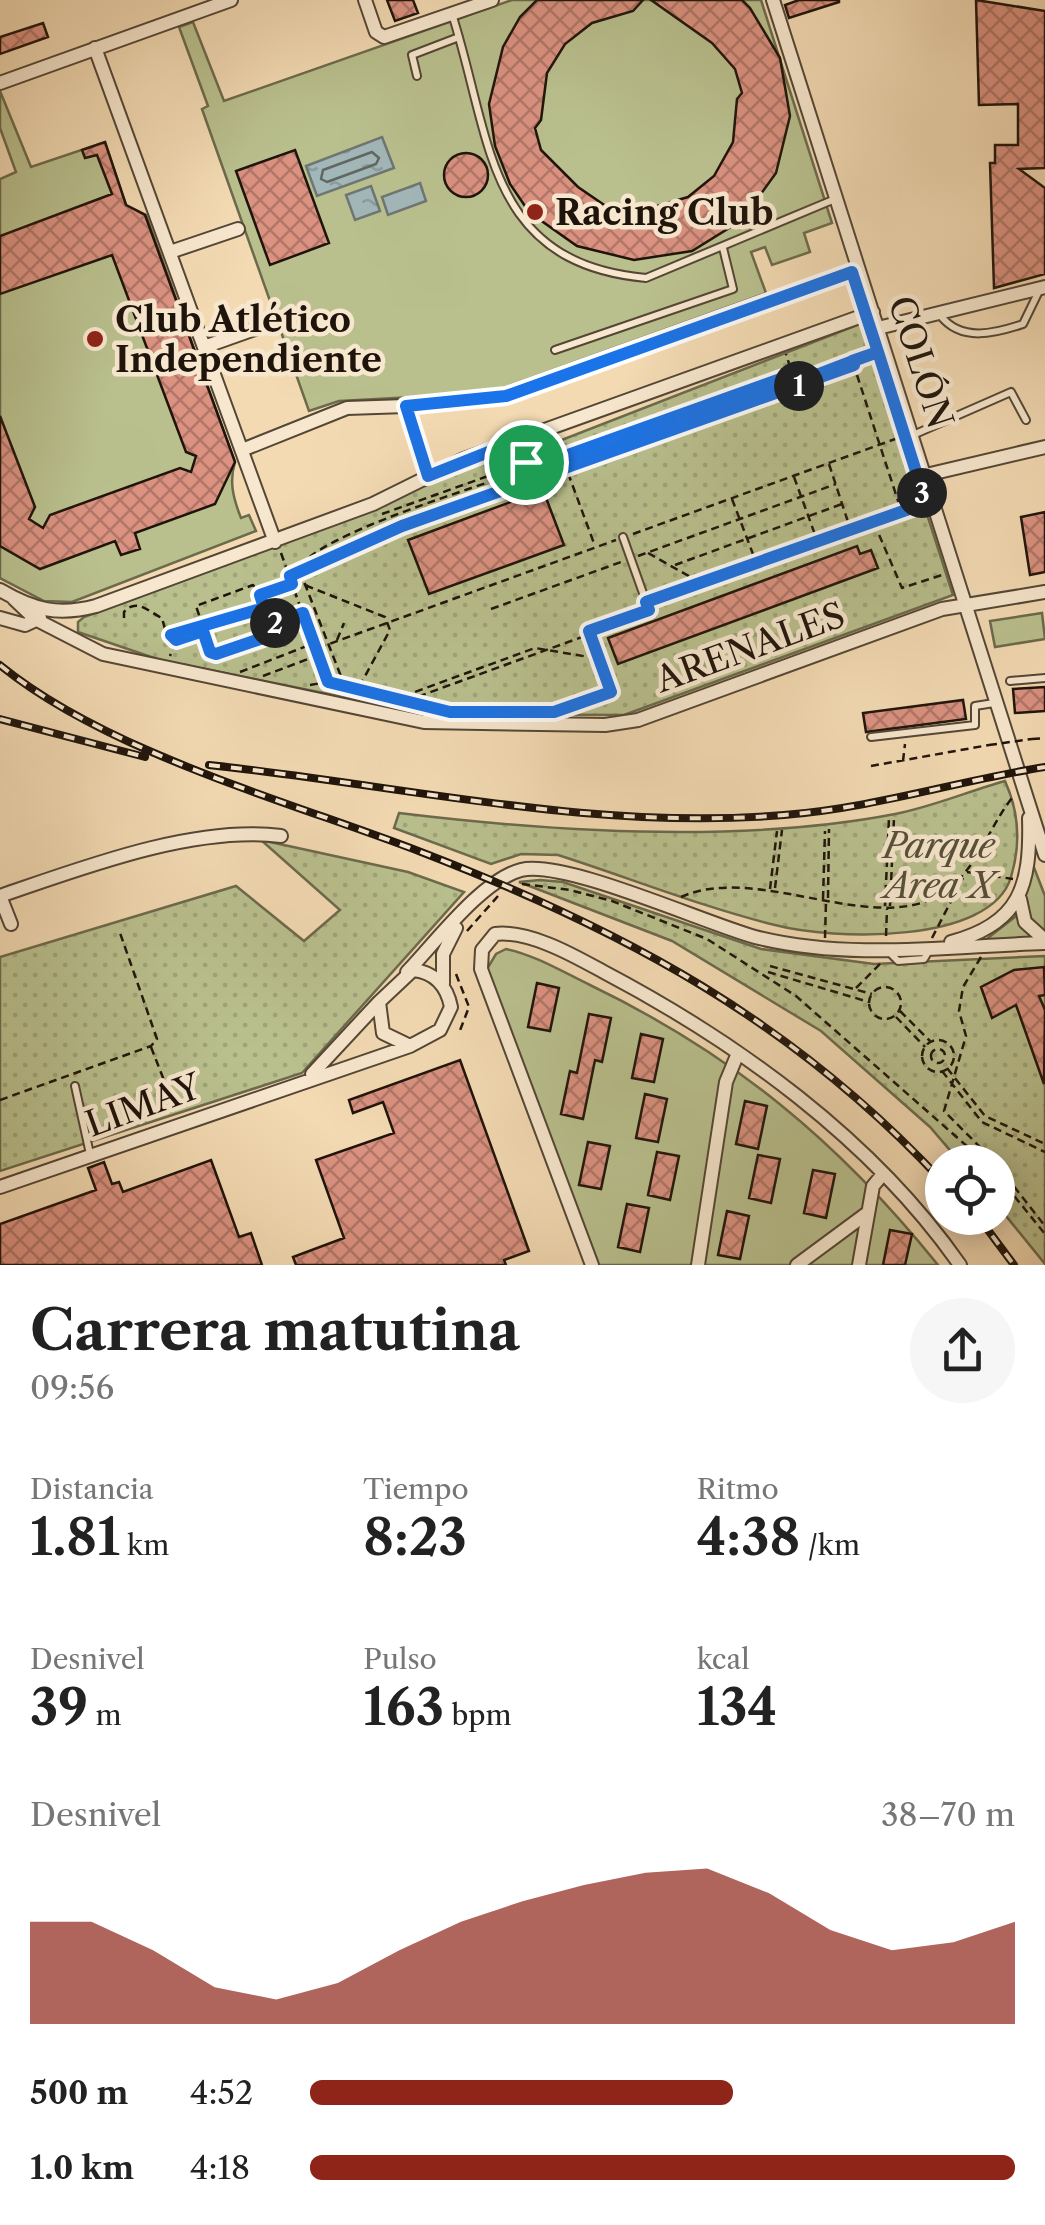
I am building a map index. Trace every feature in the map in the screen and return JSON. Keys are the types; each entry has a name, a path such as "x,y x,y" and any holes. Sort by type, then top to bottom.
{"street":[{"path":"0,83 231,0"},
{"path":"365,0 376,32 384,38 492,0"},
{"name":"COLÓN","path":"772,0 860,269 909,435 926,475 999,702 1022,797 1045,855"},
{"path":"95,48 278,545"},
{"path":"170,252 238,228"},
{"path":"878,328 1042,288"},
{"path":"0,618 25,626 40,616 71,613 278,545 428,476 519,440 873,312"},
{"path":"204,348 269,324"},
{"path":"242,450 347,408 406,406 428,476"},
{"path":"926,475 1045,446"},
{"name":"ARENALES","path":"0,590 66,636 103,654 434,723 623,723 942,608 1045,592"},
{"path":"66,636 71,613"},
{"name":"COLÓN","path":"1020,896 1024,881 1022,797"},
{"path":"11,924 0,896 107,858 240,834 281,836"},
{"path":"475,901 448,939 441,962 451,1007 446,1022 410,1046 383,1033 379,1002 475,901 514,872 538,869 775,941 824,948 886,950 1041,939"},
{"path":"928,948 993,927 1020,896"},
{"path":"1020,896 1020,914 1041,939"},
{"path":"592,1265 481,969 482,950 490,938 503,933 584,961 738,1053 883,1174 960,1265"},
{"path":"407,972 429,974 444,986"},
{"name":"LIMAY","path":"306,1078 379,1002"},
{"name":"LIMAY","path":"0,1187 306,1078 410,1046"},
{"path":"698,1265 726,1082 738,1053"},
{"path":"859,1265 872,1186 883,1174"},
{"path":"797,1265 803,1256 866,1214"}],"lane":[{"path":"452,14 493,167 510,206 537,237 580,262 614,275 646,278 836,198"},
{"path":"417,76 412,54 459,36"},
{"path":"555,350 733,289 723,248"},
{"path":"406,406 506,396 860,269"},
{"path":"940,314 963,330 988,335 1024,324 1042,288"},
{"path":"402,526 853,363"},
{"path":"909,435 1011,392 1026,420"},
{"path":"519,440 532,479"},
{"path":"589,631 649,610 623,537"},
{"path":"1010,682 1045,678"},
{"path":"870,737 976,725 975,706 999,702"},
{"path":"75,1086 91,1156"}],"path":[{"path":"876,347 878,352 853,363 902,512"},
{"path":"450,712 342,682 301,573 308,554 358,530 790,367 786,352"},
{"path":"359,519 797,373 809,378"},
{"path":"233,683 240,672 909,435"},
{"path":"828,463 851,530"},
{"path":"566,467 595,547"},
{"path":"794,476 817,542"},
{"path":"491,609 836,484"},
{"path":"646,602 926,503 922,494"},
{"path":"732,498 757,563"},
{"path":"674,565 842,504"},
{"path":"874,522 902,588 945,574"},
{"path":"290,576 402,526"},
{"path":"278,545 328,682 401,697 535,648 589,657 596,674 603,670"},
{"path":"646,553 674,565 700,583"},
{"path":"947,568 952,584"},
{"path":"301,573 307,586 384,617 387,623 390,630 358,688"},
{"path":"260,595 292,584"},
{"path":"253,585 260,595 270,625 269,636 216,654 210,652 198,602 253,585"},
{"path":"124,618 128,607 149,608 162,618 176,640"},
{"path":"171,635 264,608"},
{"path":"270,625 303,613"},
{"path":"336,641 344,623"},
{"path":"162,656 171,656 176,640 202,628"},
{"path":"404,701 590,634 611,692 554,712"},
{"path":"249,686 255,679 318,655"},
{"path":"903,762 907,733"},
{"path":"1003,738 1008,754"},
{"path":"871,766 1045,738"},
{"path":"928,948 966,873 1022,797"},
{"path":"855,989 863,978 879,968 886,950 892,818"},
{"path":"824,948 827,830"},
{"path":"772,891 779,831"},
{"path":"676,902 700,892 772,891 887,907 929,902 966,873 986,872 1024,881"},
{"path":"518,884 570,890 612,902 696,934 768,975 821,1016 966,1145"},
{"path":"457,942 508,886"},
{"path":"0,1100 150,1046 156,1039 118,930"},
{"path":"768,975 775,941"},
{"path":"977,1145 945,1114 966,1036 959,1011 963,988 982,956 982,946"},
{"path":"770,966 872,994"},
{"path":"454,968 469,1007 459,1033"},
{"path":"768,975 869,1002 877,1017 895,1016 928,1044"},
{"path":"869,1002 872,994 882,988 893,990 900,998 895,1016"},
{"path":"899,1010 932,1050 932,1060 941,1062"},
{"path":"928,1044 942,1041 951,1048 953,1058 945,1070"},
{"path":"928,1044 922,1057 927,1067 945,1070 955,1078 990,1120 1045,1144"},
{"path":"150,1046 176,1111"},
{"path":"932,1050 944,1052 941,1062 945,1070 982,1122 1045,1152"},
{"path":"1015,1188 1045,1226"},
{"path":"1015,1197 1045,1234"}],"green space":[{"name":"Racing Club","path":"512,0 761,0 832,223 804,233 810,252 772,265 765,247 751,252 766,293 489,393 339,401 309,411 202,109 208,106 179,27 193,22 224,101"},
{"name":"Club Atlético Independiente","path":"0,91 31,167 105,142 126,205 146,215 235,462 232,483 238,511 241,518 249,515 256,531 72,602 44,601 0,578 0,179 16,172 0,128"},
{"path":"865,322 953,595 624,715 428,714 160,660 78,632 78,622 84,617 374,510 459,468 509,450 536,450"},
{"path":"1042,613 1045,639 995,647 990,621"},
{"name":"Parque Area X","path":"1005,781 1013,804 1017,840 1011,877 997,899 974,915 943,926 907,932 833,933 775,925 558,855 521,854 491,864 394,828 399,813 584,830 774,829 895,814"},
{"path":"261,840 408,872 464,892 302,1073 0,1171 0,957 236,886 304,941 340,910"},
{"path":"1033,865 1045,896 1045,938 984,941 1015,917"},
{"path":"519,882 563,882 761,949 874,964 1045,956 1045,1264 1015,1227 1015,1145 945,1145 821,1031 672,941"},
{"path":"506,949 549,964 642,1012 737,1071 862,1179 938,1265 598,1265 487,969 496,954"}],"water":[{"path":"382,137 394,168 317,196 306,166"},
{"path":"420,183 426,201 388,215 382,197"},
{"path":"371,186 380,211 355,220 346,195"}],"building":[{"path":"387,0 413,0 418,13 395,21"},
{"path":"537,0 643,0 633,11 592,23 565,44 547,73 541,120 535,128 541,150 578,187 616,213 639,216 646,209 688,197 714,176 733,142 737,99 742,93 735,69 712,43 651,0 742,0 750,8 780,58 790,116 776,173 742,220 692,251 634,260 577,246 529,212 510,184 495,146 489,104 503,47 520,17"},
{"path":"799,0 839,2 789,18 785,5"},
{"path":"976,0 1045,11 1045,168 1019,169 1045,188 1045,274 994,288 990,163 995,163 995,145 1018,145 1018,104 979,105"},
{"path":"43,23 48,37 0,54 0,37"},
{"path":"105,142 126,205 145,215 235,462 215,504 135,533 140,549 121,555 115,541 40,569 0,546 0,416 35,507 29,519 43,528 50,515 180,468 191,472 196,456 186,452 112,255 0,294 0,236 112,194 97,155 85,158 82,150"},
{"path":"295,150 329,243 270,265 236,171"},
{"path":"466,153 482,159 488,175 482,191 466,197 450,191 444,175 450,159"},
{"path":"543,490 564,545 429,594 408,540"},
{"path":"1045,512 1045,572 1030,575 1021,517"},
{"path":"857,546 860,554 871,550 878,568 618,664 608,638"},
{"path":"1045,687 1045,711 1015,713 1013,689"},
{"path":"963,700 966,719 866,732 863,713"},
{"path":"1044,967 1045,995 1039,996 1045,1010 1044,1084 1016,1005 992,1018 981,987 1014,970"},
{"path":"537,983 559,988 550,1031 528,1027"},
{"path":"589,1014 611,1018 602,1062 595,1060 583,1119 561,1114 570,1071 577,1073"},
{"path":"641,1034 663,1039 654,1082 632,1078"},
{"path":"460,1060 529,1251 504,1260 506,1265 296,1265 293,1257 344,1238 316,1160 394,1133 383,1102 353,1113 349,1100"},
{"path":"645,1094 667,1099 658,1142 636,1138"},
{"path":"745,1101 767,1106 758,1149 736,1144"},
{"path":"588,1142 610,1146 601,1189 579,1185"},
{"path":"657,1152 679,1156 670,1200 648,1195"},
{"path":"758,1155 780,1159 771,1203 749,1198"},
{"path":"211,1160 239,1237 251,1233 262,1265 0,1265 0,1224 96,1190 88,1168 104,1162 112,1184 119,1182 123,1192"},
{"path":"813,1170 835,1174 826,1218 804,1213"},
{"path":"627,1204 649,1208 640,1252 618,1247"},
{"path":"727,1211 749,1216 740,1259 718,1255"},
{"path":"890,1230 912,1234 905,1265 883,1265"}],"railway":[{"path":"0,665 44,696 146,750 496,882 636,948 765,1027 826,1073 925,1164"},
{"path":"0,719 145,757"},
{"path":"209,765 495,804 639,817 711,818 850,807 1045,767"},
{"path":"992,1235 1014,1265"}],"place":[{"name":"Racing Club","path":"535,212"},
{"name":"Club Atlético Independiente","path":"95,339"}],"route":[{"path":"526,462 519,440 428,476 406,406 506,396 852,272 878,352 852,361 854,365 402,526 290,576 292,584 260,595 264,608 171,635 176,640 203,631 210,652 216,654 269,636 270,625 303,613 328,682 450,712 554,712 611,692 589,631 649,610 646,602 926,503 878,352 874,353 852,361 809,378 797,373 529,469 526,462"}]}
